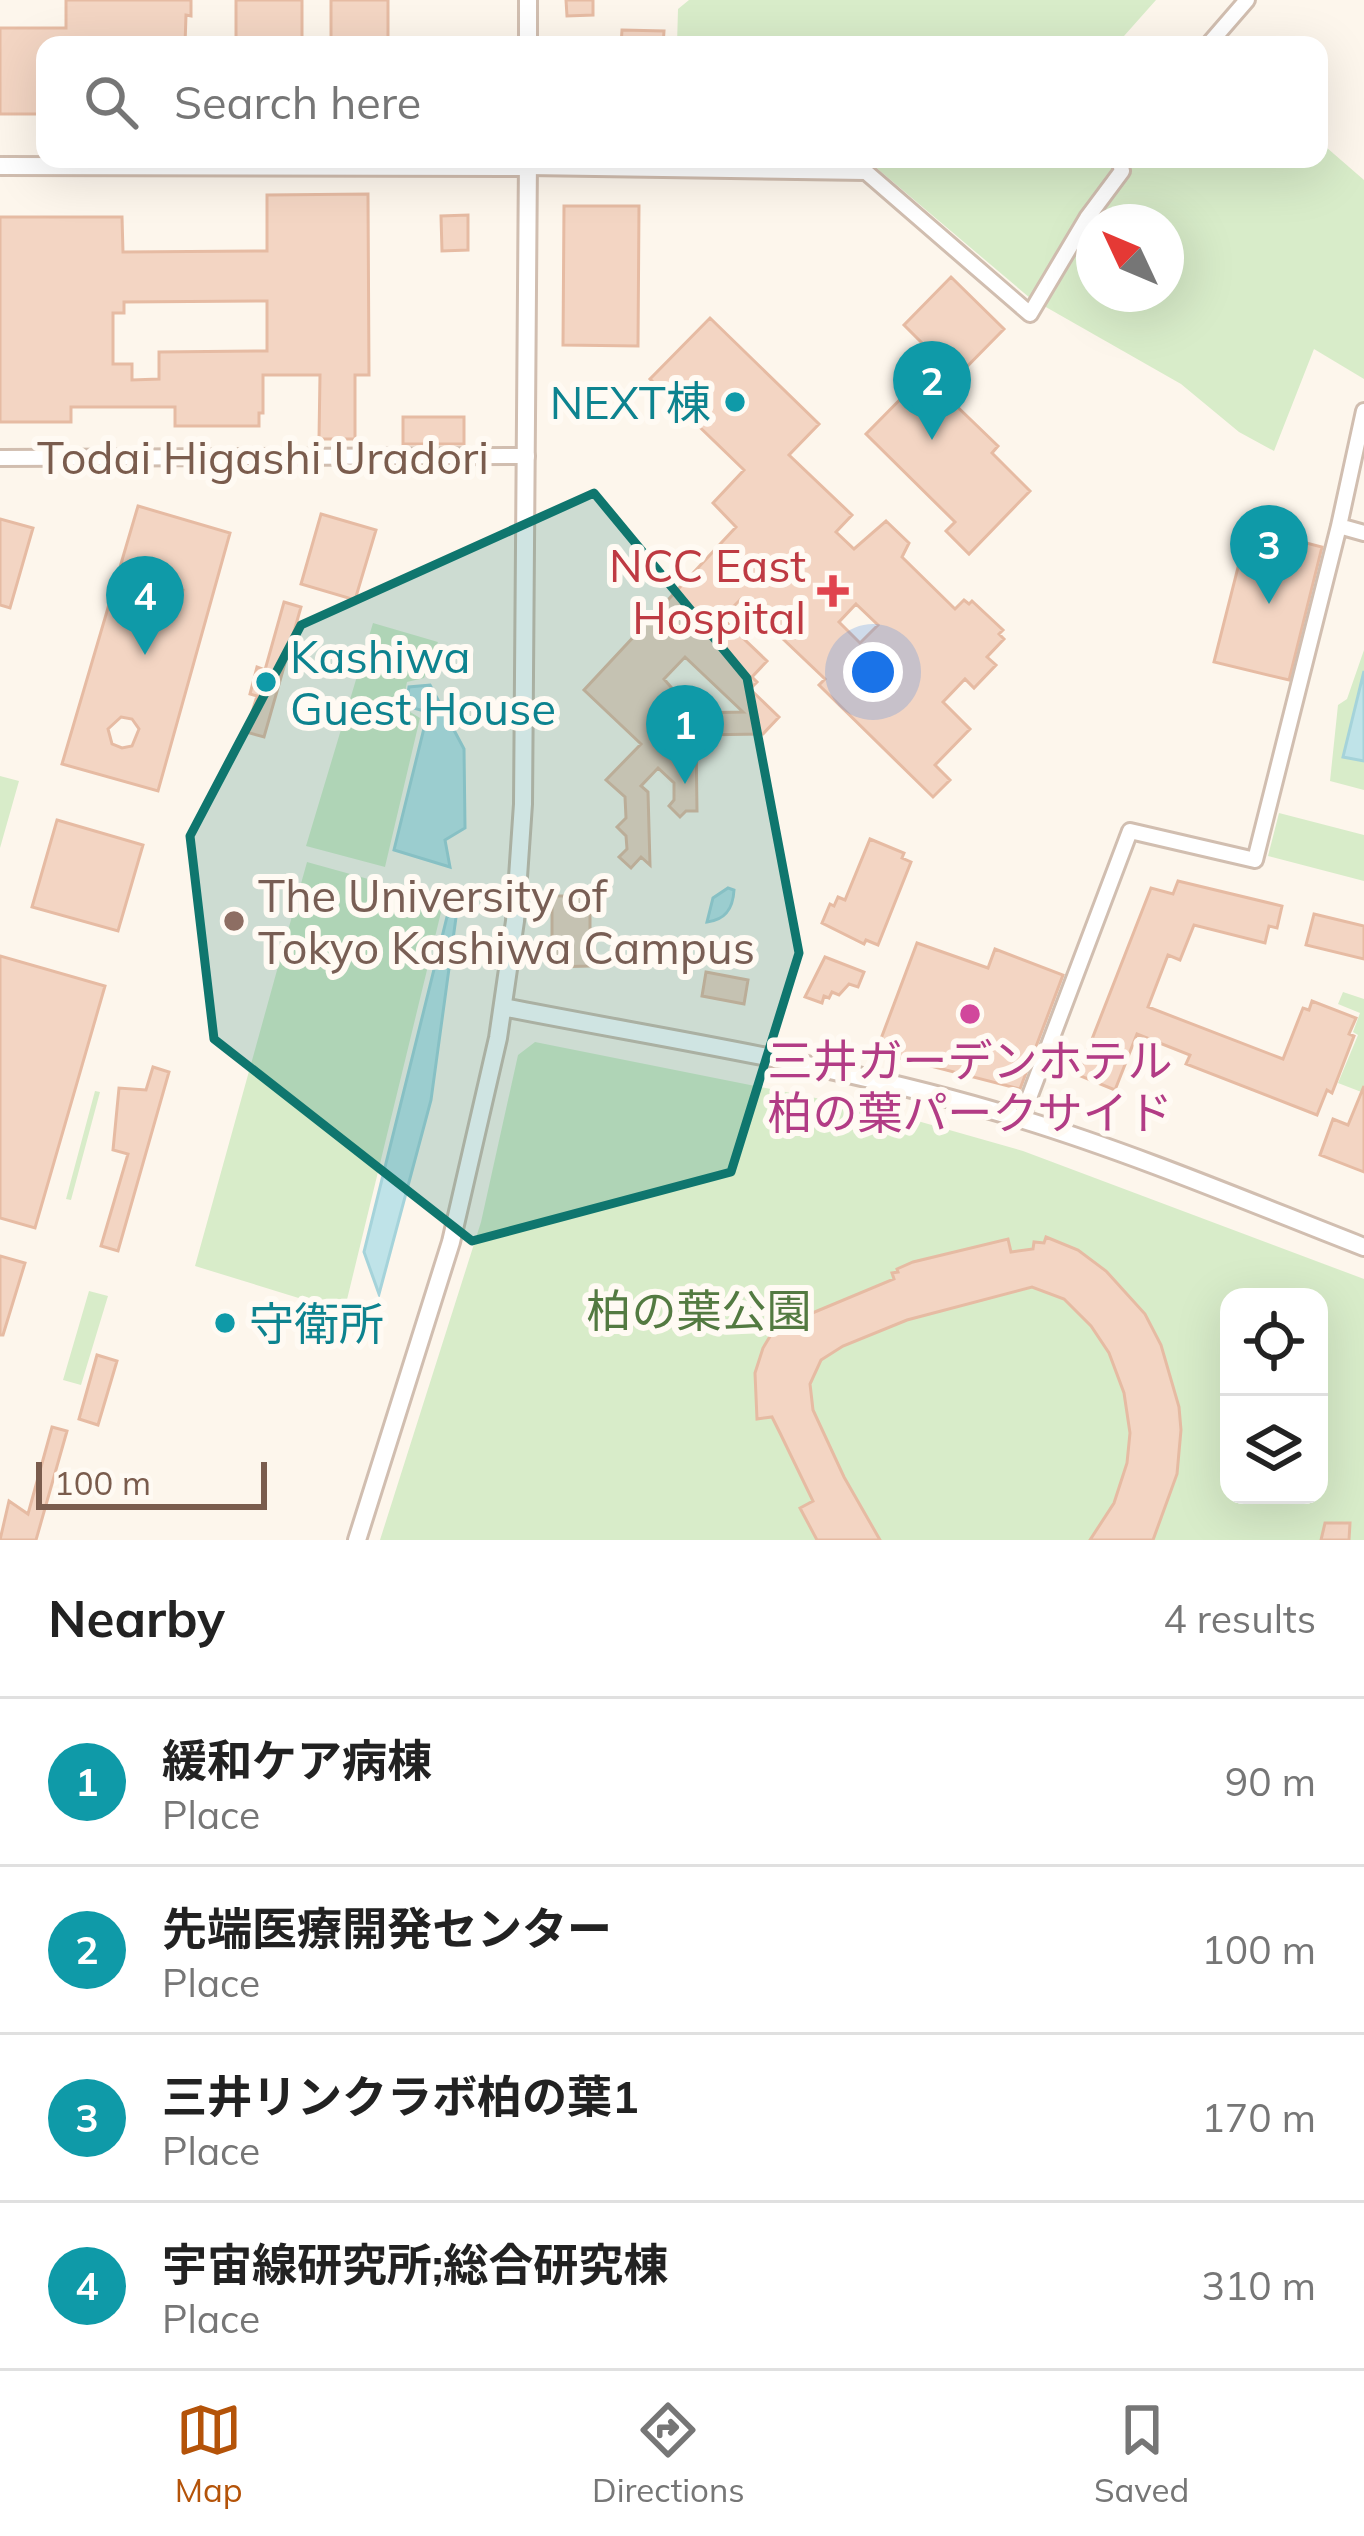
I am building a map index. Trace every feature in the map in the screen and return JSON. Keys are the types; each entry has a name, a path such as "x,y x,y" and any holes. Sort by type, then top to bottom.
{"street":[{"path":"528,0 528,36"},
{"path":"1216,36 1247,0"},
{"path":"0,166 36,166"},
{"path":"357,1540 452,1242 503,1007 520,870 528,168"},
{"path":"716,168 866,172 1030,314 1121,168"},
{"path":"1021,1119 1130,831 1255,860 1340,526 1364,411"},
{"name":"Todai Higashi Uradori","path":"0,458 527,456"},
{"path":"1340,526 1364,533"},
{"path":"503,1007 852,1076 1021,1119 1364,1247"}],"highlighted area":[{"path":"594,493 747,678 799,953 731,1172 472,1241 214,1039 190,836 301,625"}],"green space":[{"path":"689,0 1156,0 1124,36 677,36 678,9"},
{"path":"1328,149 1364,180 1364,379 1314,349 1274,451 1239,432 1181,384 1030,298 877,168 1328,168"},
{"path":"373,623 438,642 424,678 407,682 402,707 420,718 385,867 306,846"},
{"path":"1364,650 1364,671 1343,756 1364,761 1364,790 1330,781 1338,705 1347,699"},
{"path":"0,776 19,781 0,848"},
{"path":"1279,813 1364,835 1364,881 1268,856"},
{"path":"307,862 444,900 344,1312 195,1266"},
{"path":"1343,992 1364,999 1364,1093 1338,1083 1358,1035 1353,1032 1360,1013 1338,1004"},
{"name":"柏の葉公園","path":"535,1042 886,1112 1023,1151 1364,1279 1364,1540 380,1540 481,1222 518,1055"},
{"path":"95,1091 100,1092 71,1200 66,1199"},
{"path":"89,1291 108,1296 81,1385 63,1380"}],"water":[{"path":"1364,671 1364,761 1343,757"},
{"path":"430,685 464,749 465,828 445,840 450,867 394,850 428,712 406,706 409,687"},
{"path":"728,888 734,890 730,908 724,916 707,922 713,898"},
{"path":"457,910 431,1100 379,1294 364,1252 447,917"}],"building":[{"path":"66,0 191,0 185,36 36,36 36,114 0,114 0,28 66,28"},
{"path":"236,0 302,0 302,36 236,36"},
{"path":"331,0 388,0 388,36 331,36"},
{"path":"566,0 593,0 593,15 567,16"},
{"path":"622,30 664,31 664,36 622,36"},
{"path":"368,194 369,375 355,375 355,439 319,439 320,375 263,375 259,426 175,426 175,407 71,407 71,422 0,422 0,217 122,217 123,252 267,251 267,195","holes":["267,301 267,351 159,352 159,379 132,380 132,364 113,364 113,313 124,313 124,302"]},
{"path":"564,206 639,206 638,346 563,345"},
{"path":"468,215 468,250 442,251 441,216"},
{"path":"951,277 1004,329 942,392 998,446 992,453 1030,491 969,554 946,531 955,522 866,434 939,360 904,325"},
{"path":"710,318 819,424 789,455 852,515 836,532 854,549 886,521 909,543 902,557 955,609 964,600 972,601 1003,630 999,634 1004,639 987,657 996,665 974,688 965,679 943,702 970,729 935,765 950,780 933,797 819,685 825,679 741,599 722,618 767,661 752,677 757,682 750,689 779,717 763,734 696,735 697,811 686,811 680,817 669,806 674,800 674,783 658,768 641,786 648,792 650,865 641,857 631,868 619,857 627,849 626,836 617,827 626,818 625,797 606,780 641,744 584,690 736,527 713,503 744,470 650,379","holes":["856,604 878,625 860,643 839,622","685,657 743,712 695,713 689,708 664,679"]},
{"path":"403,417 464,417 464,444 403,444"},
{"path":"138,506 230,533 158,791 62,764","holes":["151,581 183,590 174,619 142,610","121,717 132,719 139,729 132,746 112,744 108,729"]},
{"path":"321,514 376,530 355,600 301,584"},
{"path":"0,519 33,528 10,608 0,605"},
{"path":"1248,528 1322,547 1289,680 1214,662"},
{"name":"Kashiwa Guest House","path":"284,602 301,607 264,737 246,732 257,696 250,694 257,667 265,670"},
{"path":"57,820 143,845 118,931 32,907"},
{"path":"870,839 904,853 902,858 911,862 878,945 866,940 864,944 822,923 830,904 834,906 838,897 845,900"},
{"path":"1178,881 1282,906 1277,928 1269,926 1265,943 1194,925 1180,960 1168,955 1148,1007 1283,1059 1303,1008 1309,1010 1312,1001 1356,1018 1332,1093 1327,1090 1317,1115 1186,1064 1190,1055 1137,1034 1115,1090 1078,1075 1151,888 1173,894"},
{"path":"552,896 590,896 590,966 552,967"},
{"path":"1314,914 1364,926 1364,959 1306,945"},
{"name":"三井ガーデンホテル 柏の葉パークサイド","path":"917,943 988,968 995,949 1063,975 1020,1089 876,1052"},
{"path":"0,956 105,986 35,1228 0,1218"},
{"path":"825,957 864,972 858,987 849,984 839,995 824,996 822,1003 805,997"},
{"path":"706,972 748,980 744,1004 702,996"},
{"path":"153,1067 169,1072 118,1251 101,1246 128,1154 113,1150 119,1088 146,1090"},
{"path":"1364,1086 1364,1172 1320,1155 1333,1119 1348,1125"},
{"path":"1046,1237 1078,1250 1106,1271 1145,1314 1161,1345 1181,1430 1177,1474 1153,1540 1090,1540 1114,1503 1127,1463 1130,1433 1124,1393 1109,1353 1091,1326 1064,1299 1032,1287 907,1320 821,1360 810,1384 813,1410 880,1540 817,1540 800,1508 813,1501 780,1433 772,1417 757,1419 755,1373 775,1328 805,1304 810,1314 894,1279 892,1273 913,1262 1008,1239 1011,1252 1033,1249 1034,1242 1044,1243"},
{"path":"0,1256 25,1263 3,1335 0,1335"},
{"path":"97,1355 117,1361 98,1425 79,1419"},
{"path":"52,1427 67,1431 36,1540 0,1540 9,1501 28,1514"},
{"path":"1325,1523 1350,1523 1349,1540 1321,1540"}],"place":[{"name":"NEXT棟","path":"735,402"},
{"name":"先端医療開発センター","path":"932,440"},
{"name":"NCC East Hospital","path":"833,591"},
{"name":"三井リンクラボ柏の葉1","path":"1269,604"},
{"name":"宇宙線研究所;総合研究棟","path":"145,655"},
{"name":"Kashiwa Guest House","path":"266,682"},
{"name":"緩和ケア病棟","path":"685,784"},
{"name":"The University of Tokyo Kashiwa Campus","path":"234,921"},
{"name":"三井ガーデンホテル 柏の葉パークサイド","path":"970,1014"},
{"name":"守衛所","path":"225,1323"}]}
